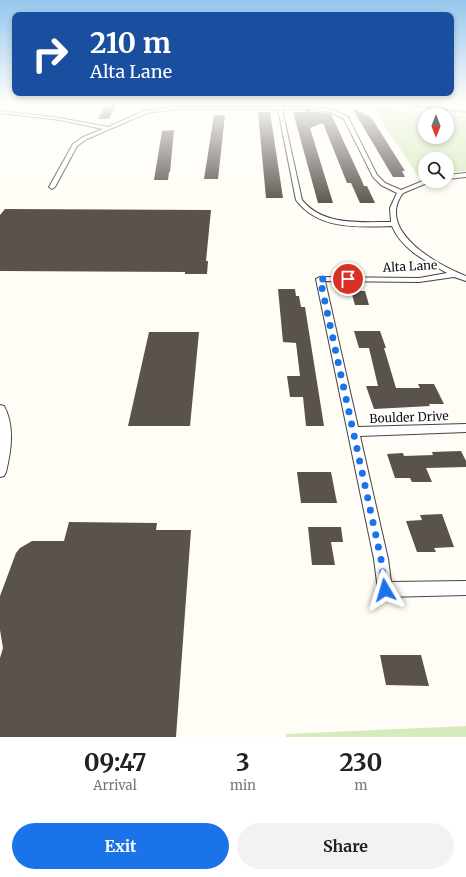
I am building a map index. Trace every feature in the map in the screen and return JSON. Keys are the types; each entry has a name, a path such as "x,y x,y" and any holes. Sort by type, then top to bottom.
{"street":[{"path":"52,188 75,145 89,136"},
{"path":"286,136 299,200 305,208 317,216 338,222 355,224 395,224"},
{"path":"355,136 375,176 383,184 401,192"},
{"path":"454,176 466,175"},
{"path":"418,185 401,192 394,204 395,224 401,237 414,248 453,275 466,279"},
{"name":"Alta Lane","path":"353,432 320,279 419,280 453,275"},
{"path":"0,409 5,426 6,443 0,472"},
{"name":"Boulder Drive","path":"353,432 466,428"},
{"path":"353,432 381,559 385,590 466,588"}],"green space":[{"path":"391,136 418,136 418,144 454,144 454,136 466,136 466,171 454,172 454,152 418,152 418,176"},
{"path":"466,726 466,737 286,737 286,734"}],"building":[{"path":"161,136 173,136 168,180 154,180"},
{"path":"211,136 223,136 218,179 204,179"},
{"path":"260,136 274,136 283,198 266,198"},
{"path":"300,136 313,136 333,203 318,203"},
{"path":"328,136 341,136 364,186 367,186 375,203 360,203 351,183 347,183"},
{"path":"369,136 383,136 405,171 402,171 405,177 393,177"},
{"path":"5,209 211,210 206,261 208,261 207,274 185,274 185,272 0,271 0,215"},
{"path":"278,289 295,289 296,296 299,296 301,307 305,307 324,426 306,426 303,397 290,397 287,376 300,376 296,343 283,342"},
{"path":"351,291 365,291 369,305 355,305"},
{"path":"354,331 380,331 396,388 420,388 418,384 434,384 444,404 374,409 366,386 378,386 369,348 359,348"},
{"path":"149,332 199,332 190,426 128,426"},
{"path":"461,451 466,461 466,467 426,468 432,482 412,482 410,478 395,478 387,454 403,453 404,456 433,455 432,452"},
{"path":"297,472 331,472 337,503 301,503"},
{"path":"442,514 454,547 434,548 436,552 417,552 406,521 422,520 420,515"},
{"path":"69,522 157,523 156,530 191,530 176,737 0,737 0,658 3,648 0,630 0,596 16,553 20,548 32,541 64,541"},
{"path":"308,527 341,527 343,542 331,542 335,565 312,565"},
{"path":"380,655 421,655 429,686 386,685"}],"route":[{"path":"348,279 320,279 381,559 385,590"}]}
